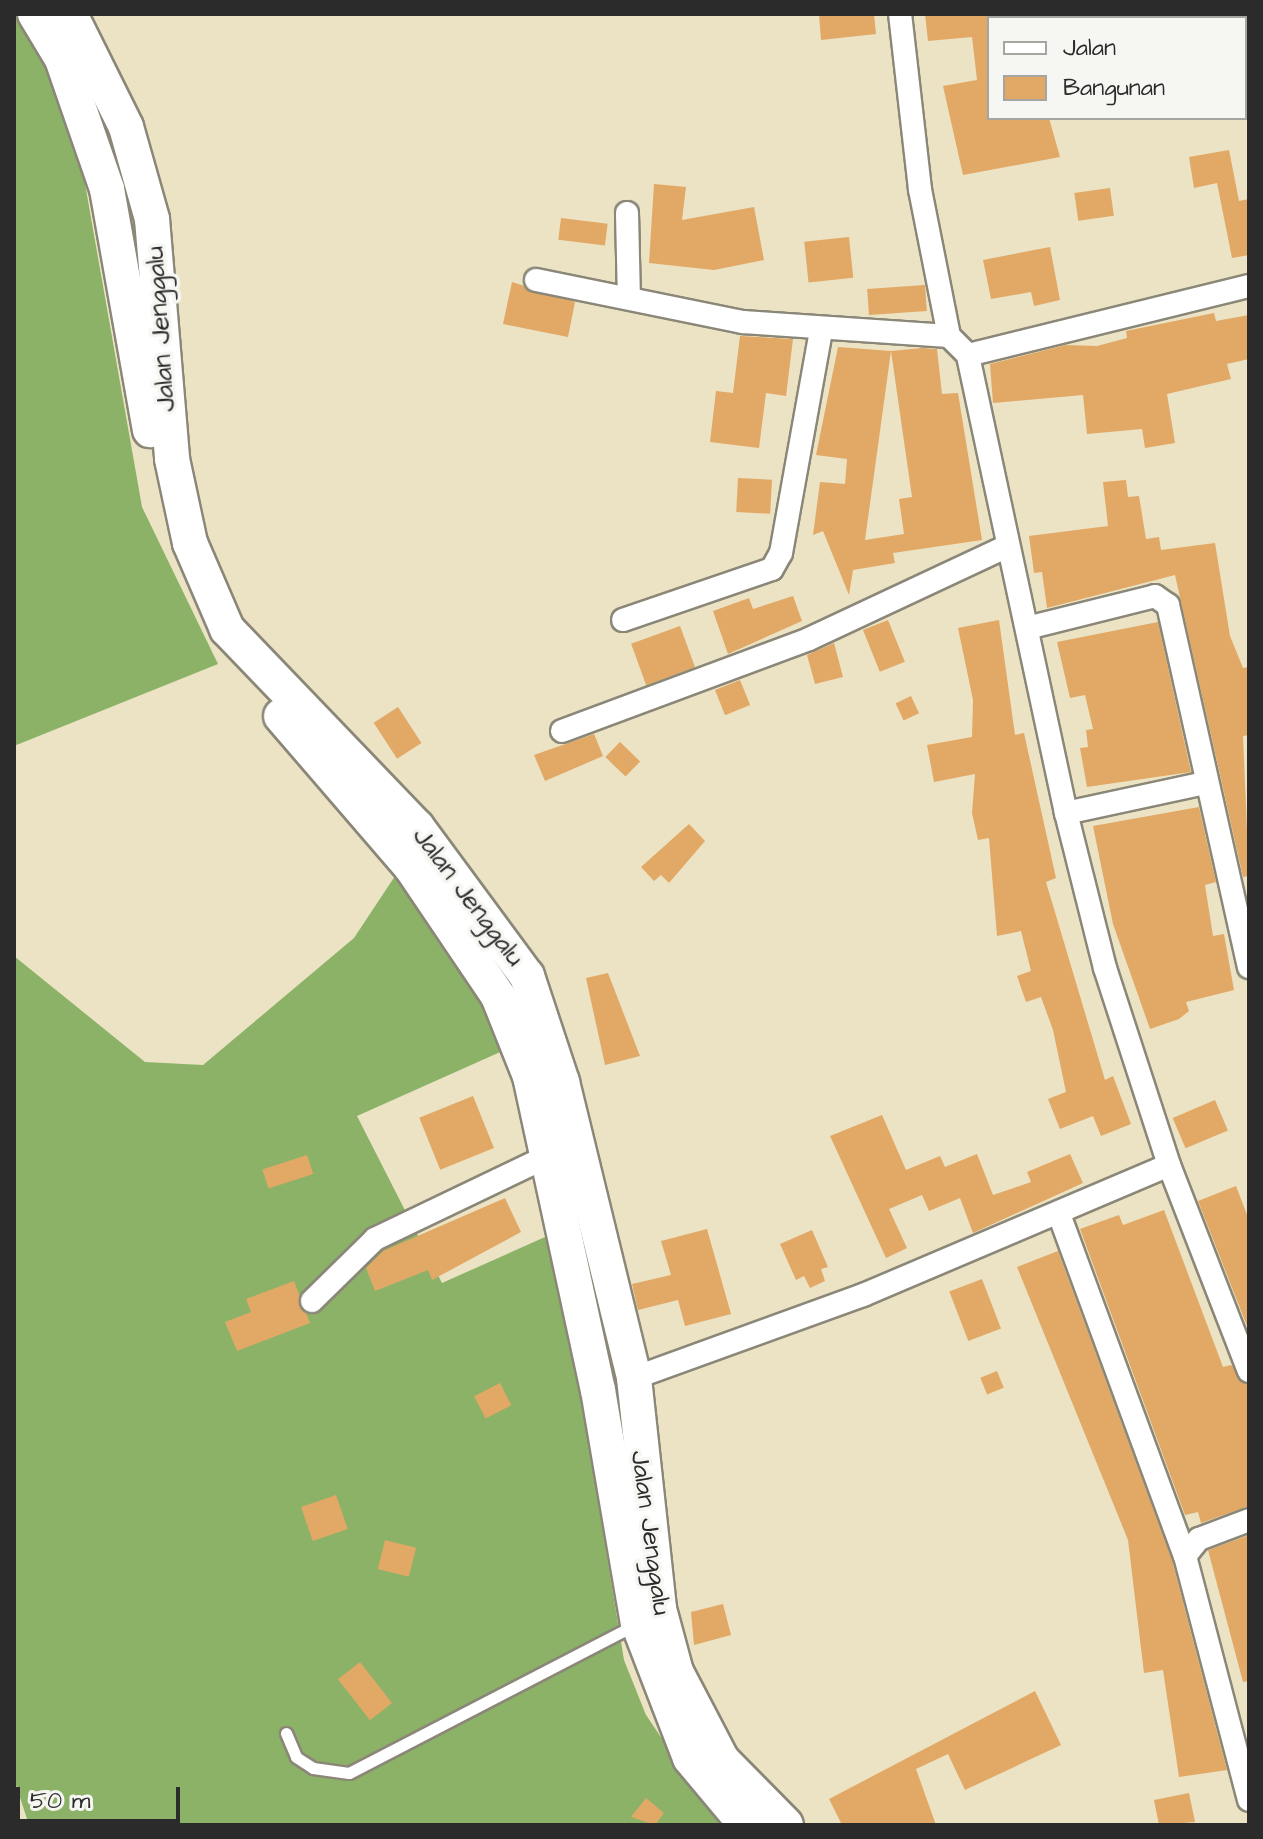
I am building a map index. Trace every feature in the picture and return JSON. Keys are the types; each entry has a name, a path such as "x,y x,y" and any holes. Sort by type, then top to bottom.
{"main road":[{"name":"Jalan Jenggalu","path":"35,14 62,59 107,189 172,509 221,632 465,939 498,996 530,1076 638,1544 688,1703 722,1760 786,1825"},
{"name":"Jalan Jenggalu","path":"70,14 126,127 152,219 172,509"},
{"name":"Jalan Jenggalu","path":"221,632 417,827 527,976 562,1082 634,1378 638,1623 690,1758 746,1825"}],"street":[{"path":"900,14 920,189 949,336 968,355 1005,547 1027,628 1066,813 1105,968 1154,1104 1169,1165 1249,1371"},
{"path":"627,213 629,298"},
{"path":"536,280 821,330 949,336"},
{"path":"968,355 1249,286"},
{"path":"623,620 772,569 781,553 821,330"},
{"path":"562,731 809,639 1005,547"},
{"path":"1027,628 1163,598 1249,967"},
{"path":"1066,813 1205,783"},
{"path":"312,1301 375,1239 548,1156"},
{"path":"634,1378 1059,1214 1169,1165"},
{"path":"1059,1214 1185,1556 1249,1800"},
{"path":"1185,1556 1199,1539 1249,1520"}],"lane":[{"path":"286,1733 296,1757 313,1768 349,1773 638,1623"}],"green space":[{"path":"14,14 23,14 78,144 142,507 218,664 14,746"},
{"path":"399,870 459,952 507,1049 357,1116 442,1283 554,1233 624,1660 646,1715 720,1825 29,1825 14,1779 14,956 145,1062 203,1065 354,938"}],"building":[{"path":"819,14 874,14 876,34 821,40"},
{"path":"925,14 989,14 987,120 1050,120 1060,157 963,175 943,86 977,80 972,37 928,41"},
{"path":"1229,150 1239,201 1249,199 1249,255 1232,258 1217,183 1194,188 1189,157"},
{"path":"654,184 686,187 682,220 754,207 764,260 714,270 649,263"},
{"path":"1110,188 1114,216 1078,221 1074,193"},
{"path":"561,218 608,224 605,246 558,240"},
{"path":"849,237 853,278 809,282 804,242"},
{"path":"1050,247 1060,300 1034,306 1031,292 991,299 983,260"},
{"path":"512,282 575,302 568,337 503,324"},
{"path":"925,285 927,311 869,315 867,289"},
{"path":"1214,313 1216,321 1249,315 1249,359 1227,364 1231,379 1167,394 1175,443 1145,448 1142,429 1087,434 1083,395 993,403 990,364 1066,345 1097,346 1127,338 1126,331"},
{"path":"740,336 793,339 786,396 766,393 759,448 710,442 716,391 733,393"},
{"path":"838,347 891,351 937,349 942,394 958,393 982,540 893,553 895,563 853,570 849,595 823,531 813,535 820,482 845,484 847,459 816,455","holes":["891,351 912,497 899,499 904,534 865,540"]},
{"path":"738,478 772,480 770,514 736,512"},
{"path":"1126,480 1128,497 1139,496 1146,539 1159,537 1161,550 1215,543 1230,636 1243,668 1249,667 1249,735 1243,736 1249,876 1243,877 1175,575 1047,608 1042,572 1034,573 1029,536 1108,526 1103,482"},
{"path":"793,596 802,621 728,654 713,611 749,598 753,609"},
{"path":"888,620 905,662 880,672 863,630"},
{"path":"999,620 1015,735 1024,733 1056,878 1046,882 1105,1080 1113,1076 1131,1124 1101,1136 1093,1116 1060,1129 1048,1099 1066,1092 1053,1030 1041,997 1026,1002 1017,976 1031,971 1021,931 997,936 989,838 978,840 972,813 975,774 934,782 927,745 972,737 973,700 958,628"},
{"path":"1158,622 1191,772 1087,787 1080,748 1088,747 1086,730 1093,729 1085,695 1070,698 1057,642"},
{"path":"680,626 695,667 646,685 631,644"},
{"path":"834,643 843,677 815,684 807,655"},
{"path":"740,680 750,705 725,715 715,690"},
{"path":"911,696 919,713 904,720 896,703"},
{"path":"398,707 421,743 397,759 374,723"},
{"path":"594,734 603,756 545,781 534,755"},
{"path":"620,742 640,761 626,777 605,757"},
{"path":"1199,807 1216,882 1205,885 1213,936 1224,934 1234,990 1186,1002 1189,1011 1179,1019 1150,1029 1113,924 1093,826"},
{"path":"689,824 705,841 669,883 661,875 654,881 641,867"},
{"path":"608,973 640,1056 605,1065 586,978"},
{"path":"473,1096 494,1148 440,1170 419,1118"},
{"path":"1215,1100 1228,1130 1186,1148 1173,1118"},
{"path":"882,1115 906,1170 940,1156 945,1167 977,1154 993,1195 1031,1182 1027,1172 1070,1154 1083,1183 973,1233 960,1198 929,1211 922,1195 889,1209 907,1248 886,1258 830,1136"},
{"path":"307,1155 313,1174 268,1189 262,1170"},
{"path":"1236,1186 1249,1220 1247,1326 1198,1201"},
{"path":"505,1198 521,1232 432,1280 428,1270 375,1291 366,1268 383,1251"},
{"path":"1164,1210 1223,1367 1231,1365 1249,1385 1249,1506 1201,1523 1198,1512 1185,1515 1080,1229 1119,1215 1123,1225"},
{"path":"707,1229 731,1314 685,1326 678,1300 638,1310 632,1284 671,1275 661,1241"},
{"path":"812,1230 828,1267 821,1269 825,1281 810,1288 804,1276 796,1280 780,1244"},
{"path":"1058,1251 1172,1560 1227,1770 1179,1777 1163,1670 1144,1673 1128,1540 1017,1267"},
{"path":"982,1279 1001,1328 968,1341 949,1292"},
{"path":"294,1281 310,1323 237,1351 225,1322 251,1312 246,1299"},
{"path":"997,1371 1004,1388 987,1394 980,1378"},
{"path":"500,1383 511,1405 486,1418 474,1396"},
{"path":"336,1495 348,1529 313,1541 301,1507"},
{"path":"1249,1535 1249,1681 1243,1682 1208,1550"},
{"path":"385,1540 416,1548 409,1577 378,1569"},
{"path":"723,1604 731,1635 694,1645 691,1612"},
{"path":"360,1662 392,1703 370,1720 338,1679"},
{"path":"1035,1691 1061,1745 965,1790 948,1754 916,1769 936,1825 842,1825 829,1799"},
{"path":"1189,1793 1195,1822 1159,1825 1154,1800"},
{"path":"646,1798 664,1813 655,1825 631,1817"}]}
